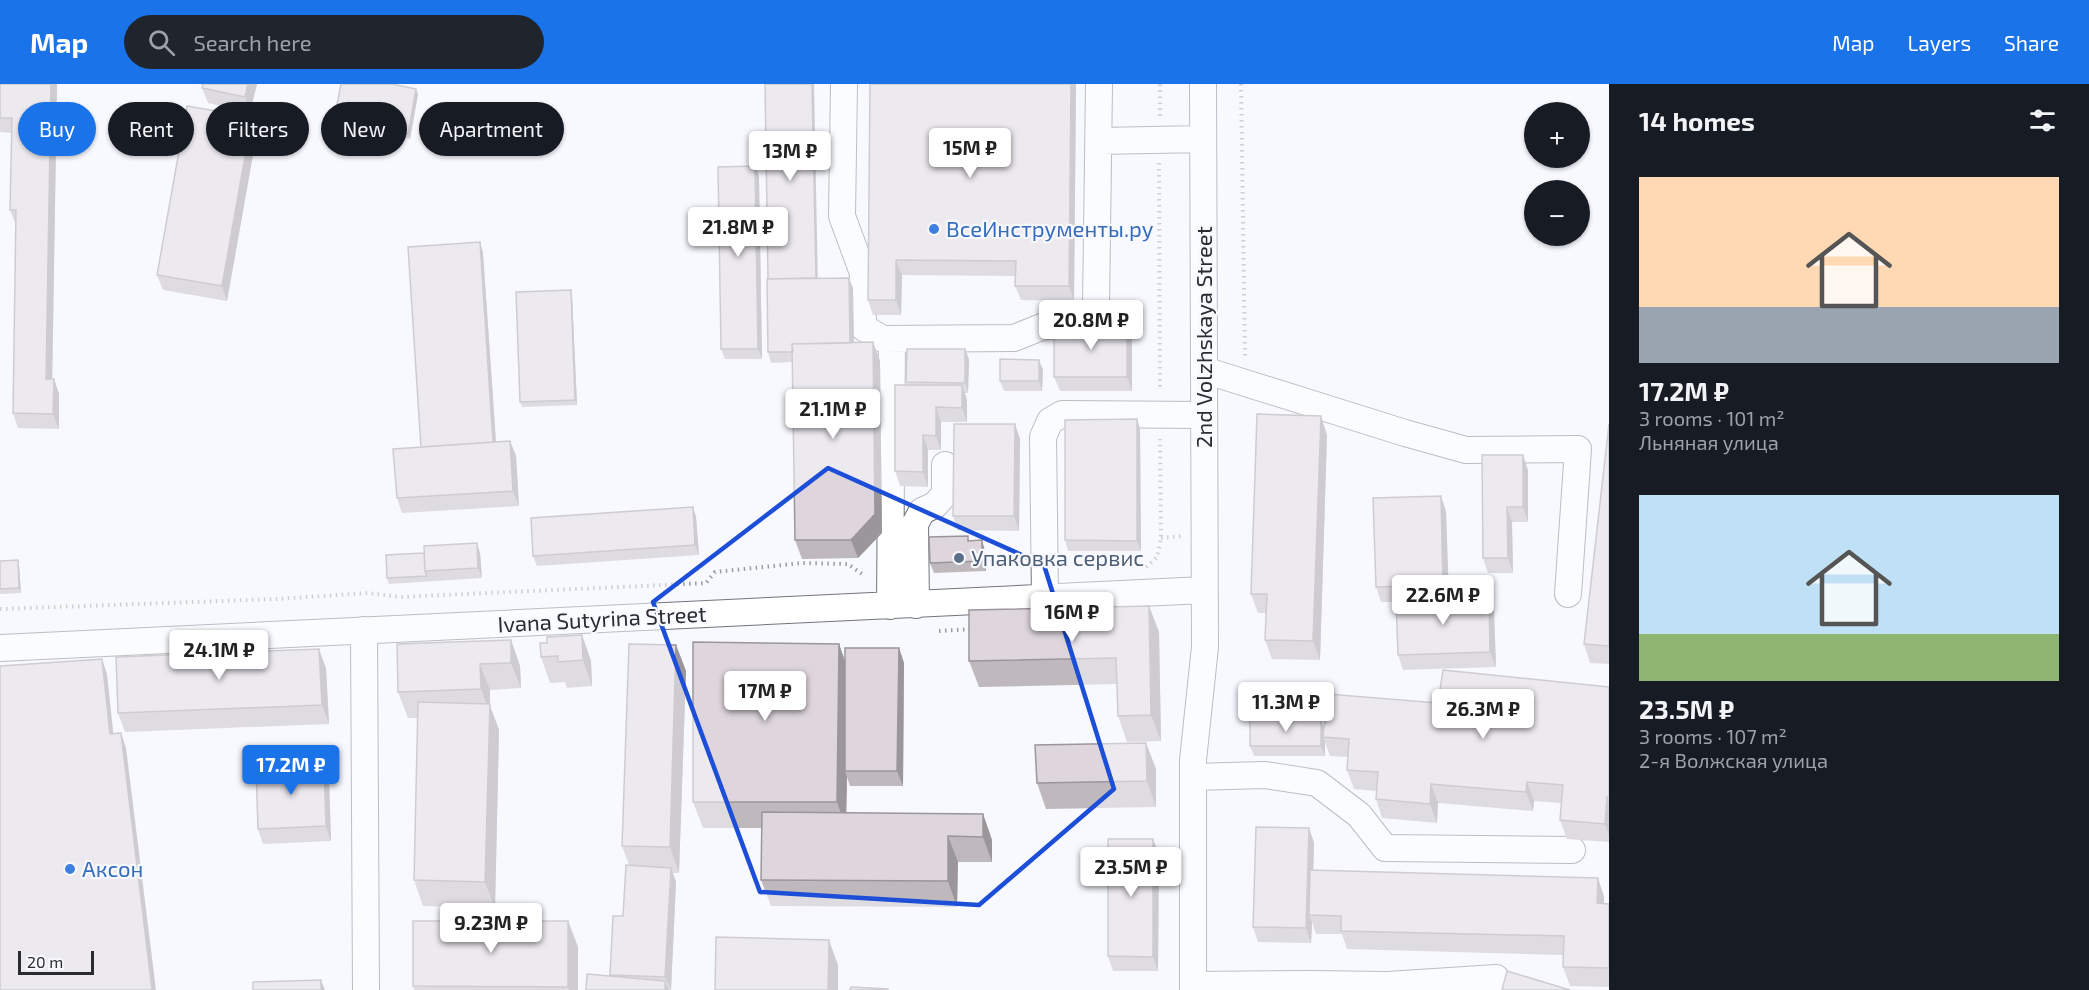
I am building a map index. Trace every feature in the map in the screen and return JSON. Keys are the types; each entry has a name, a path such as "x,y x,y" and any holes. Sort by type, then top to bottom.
{"street":[{"path":"844,84 842,216 863,273 864,328 883,339 1014,338 1044,326 1077,325 1089,317 1096,307 1099,84"},
{"name":"2nd Volzhskaya Street","path":"1193,988 1193,760 1205,647 1203,84"},
{"path":"1099,141 1203,139"},
{"path":"890,606 892,339"},
{"path":"1204,370 1467,450 1578,449 1568,594"},
{"path":"1046,598 1043,437 1050,421 1062,414 1204,415"},
{"path":"916,605 915,524 922,511 935,505 945,494 945,465"},
{"name":"Ivana Sutyrina Street","path":"0,648 1204,590"},
{"path":"364,630 366,990"},
{"path":"1193,777 1265,775 1317,783 1359,815 1385,848 1572,850"},
{"path":"1193,988 1356,987 1497,978"}],"path":[{"path":"1143,569 1157,557 1161,538 1160,84"},
{"path":"1241,84 1245,360"},
{"path":"1161,538 1182,536"},
{"path":"0,609 277,599 368,593 401,597 706,583 715,572 802,563 848,564 874,582 890,581"}],"highlighted area":[{"path":"828,468 1044,565 1114,789 979,905 760,892 653,602"}],"building":[{"path":"0,84 51,84 51,102 18,102 18,156 50,156 46,379 54,379 53,414 13,413 16,210 10,210 12,118 0,118"},
{"path":"203,84 248,84 245,97 202,88"},
{"path":"341,84 392,84 416,89 408,134 407,102 338,102"},
{"path":"765,84 812,84 816,278 768,279"},
{"path":"870,84 1071,84 1069,286 1015,286 1016,261 896,260 896,300 868,300"},
{"path":"194,107 206,109 206,156 245,156 222,286 157,275 178,156 194,156"},
{"path":"755,166 758,349 721,349 718,167"},
{"path":"480,242 493,442 421,447 408,247"},
{"path":"849,278 850,343 792,344 793,352 768,352 767,279"},
{"path":"571,290 575,400 520,402 516,292"},
{"path":"1054,325 1127,325 1127,377 1054,377"},
{"path":"873,342 875,514 851,540 795,540 792,344"},
{"path":"907,349 965,349 965,383 906,382"},
{"path":"1000,359 1039,360 1039,381 1000,381"},
{"path":"895,385 962,385 962,408 936,407 936,436 923,435 923,472 895,471"},
{"path":"1257,414 1321,416 1313,641 1265,640 1267,594 1251,594"},
{"path":"1137,419 1137,541 1065,540 1065,420"},
{"path":"954,424 1015,424 1014,516 953,516"},
{"path":"1609,424 1609,646 1584,644"},
{"path":"510,441 513,491 397,498 393,449"},
{"path":"1482,455 1523,455 1523,507 1507,507 1508,558 1483,558"},
{"path":"1441,496 1443,585 1376,587 1373,498"},
{"path":"693,507 695,545 533,556 531,518"},
{"path":"968,536 968,541 982,540 982,561 930,563 929,537"},
{"path":"477,543 478,568 425,571 424,546"},
{"path":"424,553 427,576 387,578 386,555"},
{"path":"18,560 19,588 0,589 0,561"},
{"path":"1489,598 1490,652 1398,655 1396,601"},
{"path":"1149,606 1151,715 1118,716 1116,658 969,661 969,610"},
{"path":"582,635 583,660 558,662 558,656 541,657 540,643 547,643 547,637"},
{"path":"511,640 511,663 480,664 481,689 398,692 397,644"},
{"path":"693,642 839,644 837,802 693,802"},
{"path":"629,644 676,645 670,847 622,846"},
{"path":"845,648 899,648 897,771 845,771"},
{"path":"319,649 322,705 118,713 116,657"},
{"name":"Аксон","path":"102,659 110,734 121,733 152,990 0,990 0,666"},
{"path":"1443,670 1609,687 1609,797 1607,797 1605,824 1560,820 1563,785 1527,782 1526,792 1431,784 1430,804 1376,799 1378,772 1347,770 1349,739 1323,737 1328,694 1438,703"},
{"path":"418,702 490,704 485,882 414,880"},
{"path":"1250,720 1321,720 1321,746 1250,746"},
{"path":"1146,743 1147,781 1037,783 1035,745"},
{"path":"324,764 326,826 258,829 256,766"},
{"path":"762,812 983,814 983,837 948,836 948,881 761,880"},
{"path":"1256,827 1309,828 1306,928 1253,927"},
{"path":"1108,839 1153,839 1153,957 1108,956"},
{"path":"626,865 671,868 665,977 610,975 613,916 623,916"},
{"path":"1310,870 1598,878 1597,903 1609,904 1609,968 1563,967 1564,936 1341,931 1341,916 1309,915"},
{"path":"413,921 568,921 568,987 413,986"},
{"path":"716,937 829,940 828,990 715,990"},
{"path":"1507,971 1570,990 1502,990"},
{"path":"587,974 665,981 665,990 586,990"},
{"path":"321,980 321,990 253,990 253,982"},
{"path":"851,987 888,989 888,990 850,990"}],"place":[{"name":"ВсеИнструменты.ру","path":"934,229"},
{"name":"Упаковка сервис","path":"959,558"},
{"name":"Аксон","path":"70,869"}]}
